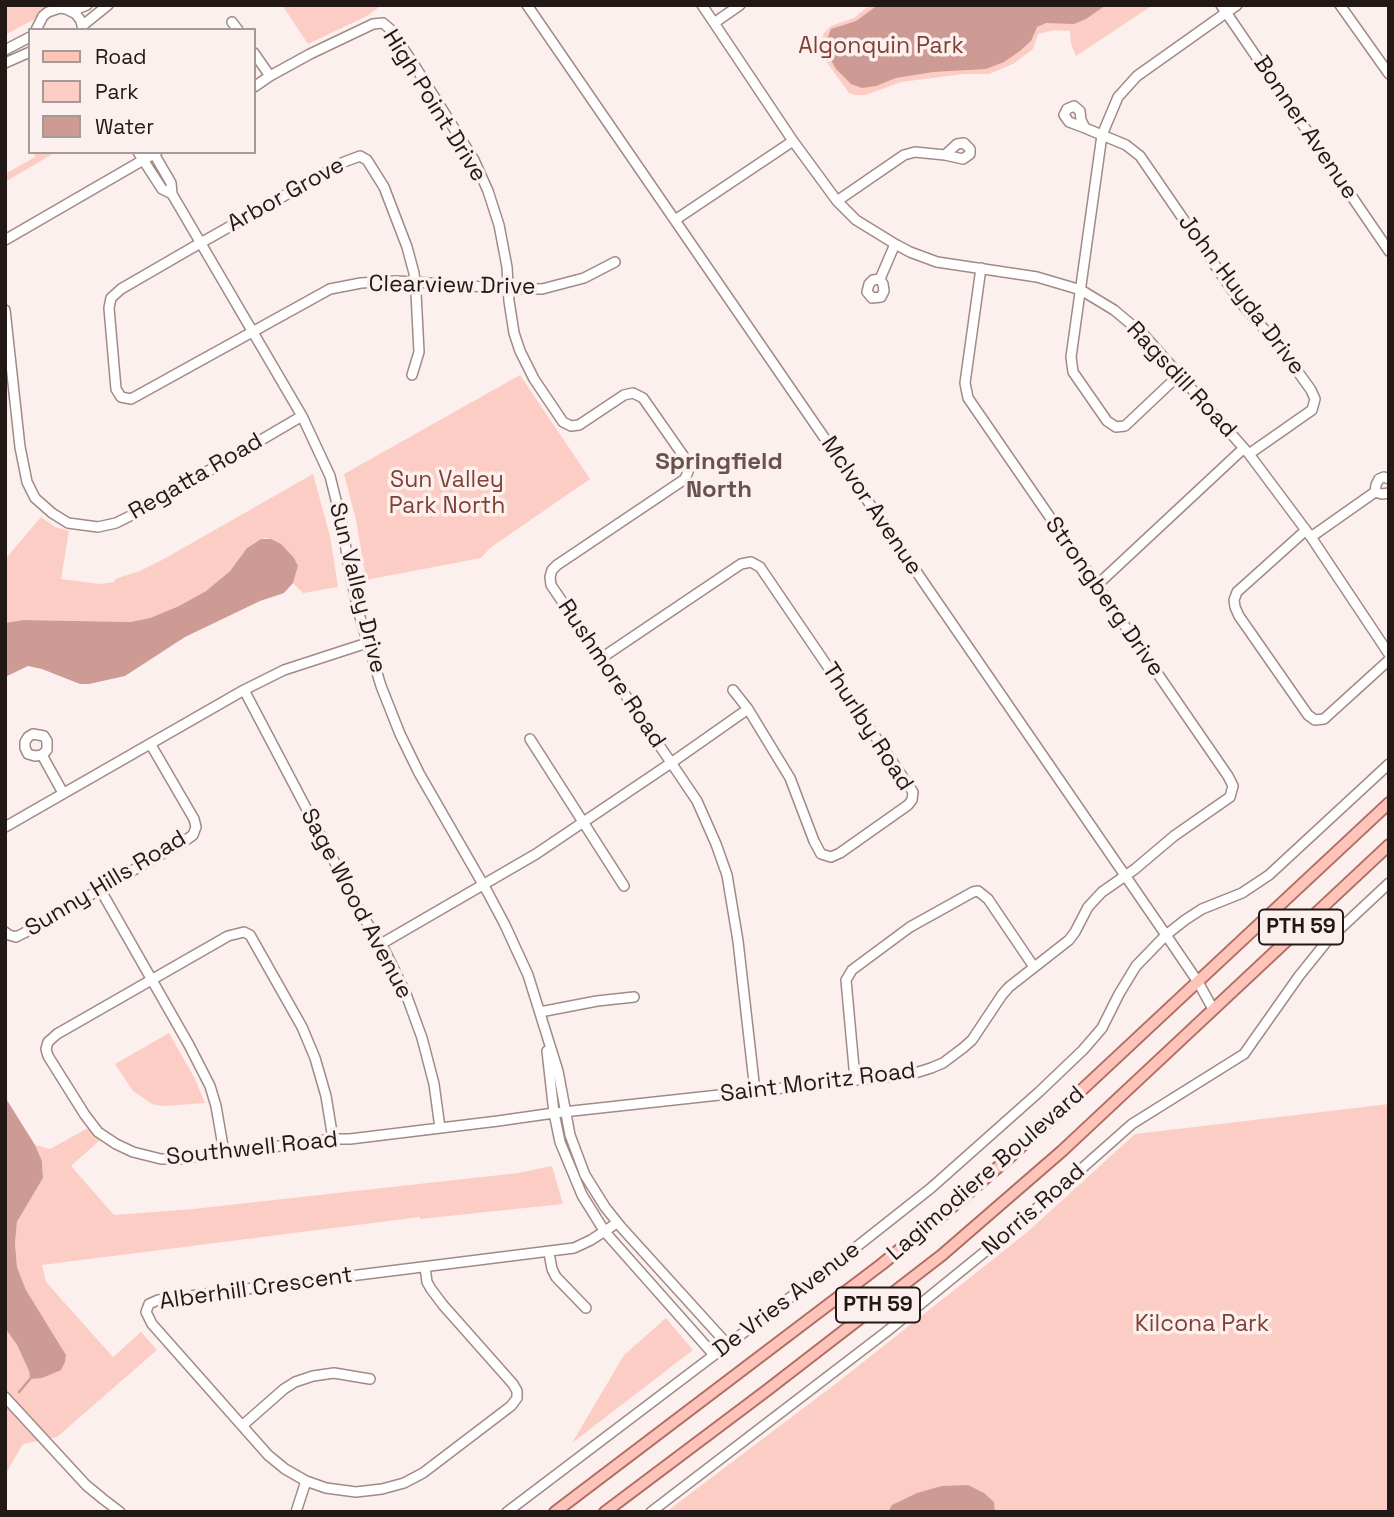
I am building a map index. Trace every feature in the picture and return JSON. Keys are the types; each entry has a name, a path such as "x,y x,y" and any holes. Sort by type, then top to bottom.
{"main road":[{"name":"Lagimodiere Boulevard","path":"555,1512 841,1296 938,1219 1011,1156 1389,803"},
{"name":"Lagimodiere Boulevard","path":"605,1512 942,1255 1062,1151 1389,845"}],"street":[{"path":"72,11 87,5"},
{"path":"37,28 43,16 60,8 72,11 79,18 82,28 108,5"},
{"name":"McIvor Avenue","path":"527,5 1166,935 1213,1009"},
{"name":"Ragsdill Road","path":"702,5 793,141 837,201 856,220 894,244 937,262 1037,277 1081,290 1114,310 1144,335 1246,451 1308,534 1389,653"},
{"path":"714,23 740,5"},
{"path":"1179,375 1125,426 1116,427 1107,422 1073,372 1071,357 1102,135 1118,97 1137,76 1223,9 1237,5"},
{"path":"1340,5 1389,74"},
{"name":"Bonner Avenue","path":"1223,9 1389,251"},
{"name":"High Point Drive","path":"256,86 310,54 373,24 383,23 411,60 474,160 499,225 509,288"},
{"path":"5,50 28,38"},
{"path":"5,64 28,53"},
{"path":"256,56 270,76"},
{"path":"1085,128 1102,135"},
{"name":"John Huyda Drive","path":"1102,135 1126,145 1140,156 1241,303 1280,347 1311,390 1315,399 1312,410 1246,451"},
{"path":"675,220 793,141"},
{"path":"837,201 904,155 915,152 945,155"},
{"path":"5,240 149,155"},
{"name":"Sun Valley Drive","path":"149,155 171,183 172,194 302,416 330,477 342,524 350,574 381,686 419,773 483,884 527,975 558,1072 573,1144 585,1175 617,1223 727,1345"},
{"name":"Arbor Grove","path":"201,243 344,162 360,156 367,160 384,187 407,247 415,282"},
{"name":"Clearview Drive","path":"201,243 121,289 111,298 109,308 116,389 121,397 131,399 330,289 361,283 395,281 527,290 557,286 584,278 615,262"},
{"path":"880,278 894,244"},
{"name":"Strongberg Drive","path":"981,268 965,383 968,398 1233,786 1230,797 1174,836 1124,876"},
{"path":"412,375 419,352 415,282"},
{"name":"Rushmore Road","path":"509,288 511,312 520,351 534,379 563,422 570,426 579,425 624,395 633,393 643,398 687,461 689,469 685,479 557,565 550,577 551,585 697,801 716,844 727,875 738,941 755,1091"},
{"name":"Regatta Road","path":"5,310 20,447 27,482 35,498 68,523 98,527 116,523 140,512 302,416"},
{"path":"1096,586 1246,451"},
{"path":"1389,480 1384,477 1379,479 1375,492 1308,534 1237,592 1234,600 1240,616 1308,715 1315,720 1324,719 1389,660"},
{"path":"1375,492 1382,495 1389,492"},
{"name":"Thurlby Road","path":"600,659 741,564 751,562 760,567 913,792 912,800 840,853 831,857 821,854 789,778 748,709 733,690"},
{"path":"5,827 284,670 367,643"},
{"name":"Sage Wood Avenue","path":"244,691 406,993 434,1084 440,1128"},
{"path":"381,944 536,854 748,709"},
{"path":"530,739 624,886"},
{"name":"Sunny Hills Road","path":"5,932 16,937 192,835 196,827 194,819 151,745"},
{"path":"42,755 63,793"},
{"name":"De Vries Avenue","path":"507,1512 931,1188 1083,1050 1102,1028 1136,967 1166,935 1202,909 1242,893 1269,874 1389,764"},
{"name":"Saint Moritz Road","path":"554,1113 912,1074 931,1069 972,1040 1002,995 1069,940 1088,907 1102,891 1124,876"},
{"name":"Norris Road","path":"651,1512 968,1266 1132,1124 1244,1054 1328,940 1389,883"},
{"path":"100,889 210,1086 224,1152"},
{"path":"855,1079 846,980 852,970 910,928 978,891 988,899 1034,967"},
{"name":"Southwell Road","path":"332,1139 326,1096 302,1027 250,935 244,932 229,936 52,1037 48,1042 48,1056 98,1132 116,1144 147,1157 161,1159 180,1159 554,1113"},
{"path":"540,1012 634,997"},
{"name":"Sun Valley Drive","path":"544,1029 560,1142 582,1195 605,1232 714,1355"},
{"name":"Alberhill Crescent","path":"425,1268 431,1289 513,1384 517,1398 511,1406 423,1472 382,1489 356,1492 326,1488 285,1469 152,1324 146,1312 149,1304 158,1300 550,1253 574,1248 617,1223"},
{"path":"550,1253 552,1269 556,1276 586,1308"},
{"path":"243,1425 295,1382 334,1373 370,1379"},
{"path":"5,1397 86,1485 120,1512"},
{"path":"296,1512 306,1481"}],"green space":[{"path":"5,5 61,5 5,35"},
{"path":"282,5 382,5 367,16 308,44"},
{"name":"Algonquin Park","path":"870,5 1153,5 1076,56 1070,31 1055,30 1038,34 1033,49 1013,64 989,74 964,74 901,82 866,95 855,95 849,93 818,50 824,33 831,26 854,18"},
{"path":"34,154 53,154 5,182 5,174 35,157"},
{"name":"Sun Valley Park North","path":"520,375 590,479 490,548 481,558 366,580 356,520 344,474"},
{"name":"Sun Valley Park North","path":"313,474 330,536 338,587 303,593 293,583 298,566 271,539 265,538 247,548 230,571 206,591 150,618 130,622 23,620 5,623 5,556 7,557 41,517 55,527 69,531 61,579 100,584 114,582 115,579 162,560"},
{"path":"169,1033 205,1103 163,1106 152,1104 133,1091 115,1064"},
{"name":"Kilcona Park","path":"1389,1104 1389,1512 666,1512 838,1382 1025,1234 1135,1134"},
{"path":"88,1128 100,1140 71,1166 114,1215 193,1209 518,1173 552,1166 563,1204 420,1217 42,1265 46,1282 113,1357 141,1332 157,1350 57,1437 23,1444 5,1475 5,1328 17,1345 30,1379 65,1362 66,1355 26,1290 17,1267 17,1222 43,1178 42,1161 35,1145 50,1149"},
{"path":"666,1318 693,1350 572,1443 624,1355"}],"water":[{"name":"Algonquin Park","path":"878,5 1106,5 1074,24 1046,23 1037,27 1031,41 1020,51 1004,62 986,69 933,72 896,78 862,88 851,84 836,69 824,47 831,29 856,21"},
{"path":"261,539 271,539 281,544 298,566 293,583 284,593 260,601 185,637 125,676 80,684 28,666 5,677 5,623 23,620 130,622 150,618 206,591 230,571 247,548"},
{"path":"5,1097 42,1161 43,1178 17,1222 15,1243 17,1267 26,1290 66,1355 61,1370 42,1378 30,1379 17,1345 5,1328"},
{"path":"968,1485 994,1502 995,1512 888,1512 892,1505 917,1493 942,1486"}],"waterway":[{"path":"19,1392 30,1379"}],"district":[{"name":"Springfield North","path":"719,476"}]}
